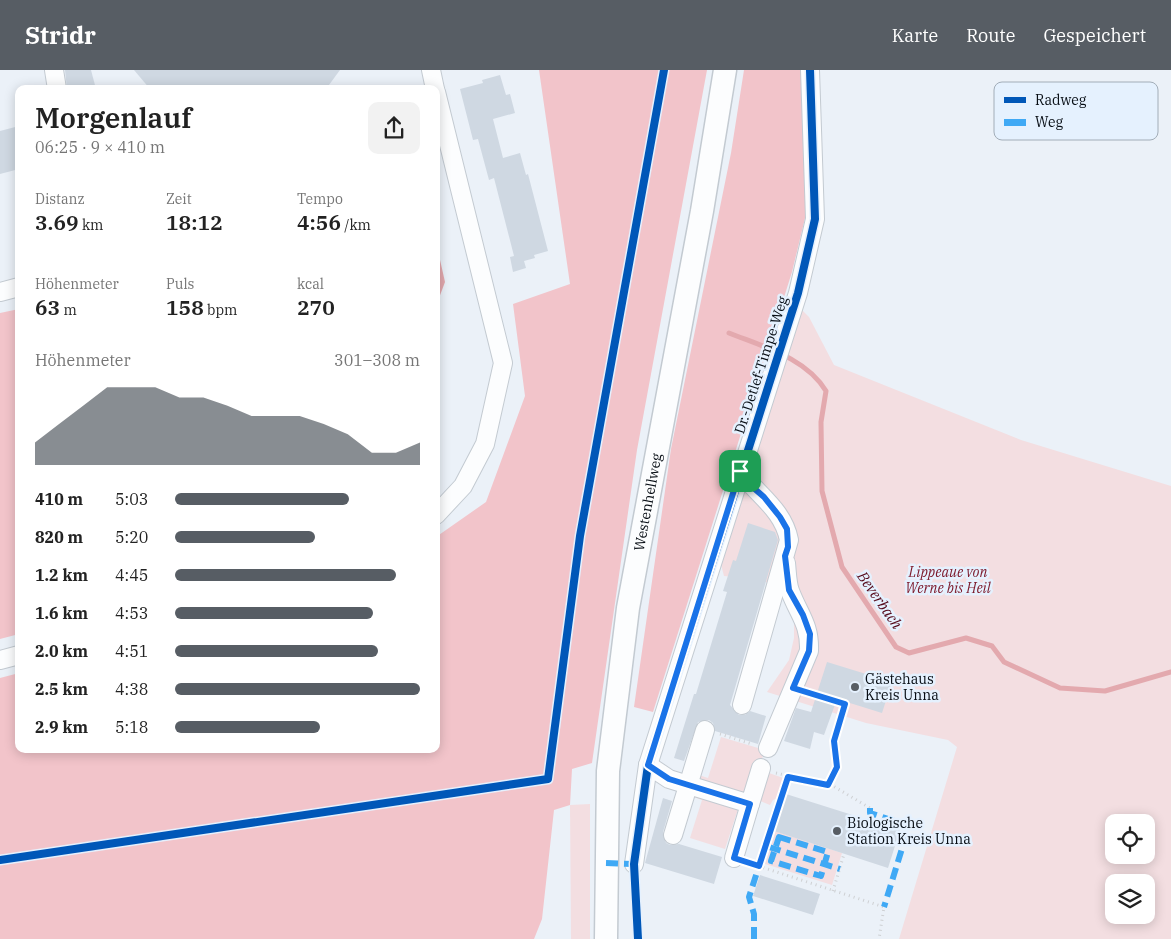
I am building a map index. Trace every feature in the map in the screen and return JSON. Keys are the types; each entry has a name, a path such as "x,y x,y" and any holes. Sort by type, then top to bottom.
{"main road":[{"name":"Westenhellweg","path":"606,939 608,771 628,608 702,211 725,70"}],"lane":[{"path":"54,70 56,85"},
{"path":"431,70 435,85"},
{"name":"Dr.-Detlef-Timpe-Weg","path":"634,864 648,765 798,293 814,219 810,70"},
{"path":"440,106 503,363 485,444 463,486 440,511"},
{"path":"0,292 15,289"},
{"path":"740,471 749,484 764,497 780,517 789,540 742,705"},
{"path":"768,748 809,651 810,634 803,615 789,590 785,556"},
{"path":"0,660 15,656"},
{"path":"673,835 705,730"},
{"path":"648,765 669,779 750,804"},
{"path":"734,858 761,768"}],"path":[{"path":"793,688 845,704 834,741 837,767 828,785"},
{"path":"705,730 768,748"},
{"path":"761,768 788,777 828,785 870,808"},
{"path":"759,866 788,777"},
{"path":"833,891 844,854"},
{"path":"734,858 884,907 879,939"}],"green space":[{"name":"Lippeaue von Werne bis Heil","path":"800,308 809,317 834,365 1021,440 1171,486 1171,939 899,939 957,747 948,740 866,723 767,692 789,660 794,638 794,610 783,588 757,579 724,576 719,557"},
{"path":"721,737 765,750 753,785 745,793 694,780 696,774 708,778"},
{"path":"769,773 786,779 780,797 773,800 770,805 758,800 766,775"},
{"path":"692,792 739,806 725,849 690,838 702,800 691,796"},
{"path":"590,804 590,939 571,939 570,805"},
{"path":"772,830 842,853 832,885 762,863"}],"shaded area":[{"path":"539,70 707,70 637,450 592,763 572,769 570,805 554,810 542,919 534,939 0,939 0,678 15,674 15,753 440,753 440,534 486,502 525,396 513,304 570,284"},
{"path":"744,70 802,70 806,214 792,272 653,712 634,707 671,449 731,153"},
{"path":"440,260 445,282 440,295"},
{"path":"15,310 15,635 0,639 0,313"}],"building":[{"path":"65,70 91,70 95,85 67,85"},
{"path":"134,70 340,70 329,85 147,85"},
{"path":"500,75 506,95 510,94 515,113 493,119 503,158 520,153 526,175 528,174 548,251 534,255 535,258 524,261 526,268 513,272 510,257 514,256 494,178 489,180 478,139 473,140 460,89 483,83 482,80"},
{"path":"15,127 15,170 0,174 0,131"},
{"path":"748,523 775,532 778,540 730,705 739,715 745,715 750,711 766,716 758,744 715,731 713,723 709,720 698,722 684,761 674,758 727,592 723,591 733,560 736,561"},
{"path":"827,662 892,682 882,713 837,699 824,735 814,732 810,749 784,741 796,708 811,712"},
{"name":"Biologische Station Kreis Unna","path":"786,794 900,830 888,868 774,831"},
{"path":"663,798 672,801 663,832 666,843 670,845 679,844 722,857 714,884 645,863"},
{"path":"760,875 820,894 813,915 753,896"}],"waterway":[{"name":"Beverbach","path":"729,333 770,349 796,362 818,380 826,391 821,422 822,491 842,567 896,647 909,653 966,638 992,646 1004,662 1060,688 1105,691 1171,672"}],"marked path":[{"path":"870,808 870,813 909,826 884,907"},
{"path":"779,837 828,852 821,876 771,861 779,837"},
{"path":"769,847 840,869"},
{"path":"606,863 634,864 634,867"},
{"path":"754,939 754,914 749,897 759,866"}],"cycle path":[{"path":"0,860 548,779 580,536 664,70"},
{"path":"638,939 634,864 648,765 798,293 815,219 810,70"}],"place":[{"name":"Gästehaus Kreis Unna","path":"855,687"},
{"name":"Biologische Station Kreis Unna","path":"837,831"}],"route":[{"path":"740,471 749,484 764,497 787,529 789,540 785,556 789,590 803,615 810,634 809,651 803,670 793,688 845,704 834,741 837,767 828,785 788,777 759,866 734,858 750,804 669,779 654,771 648,765 740,471"}]}
